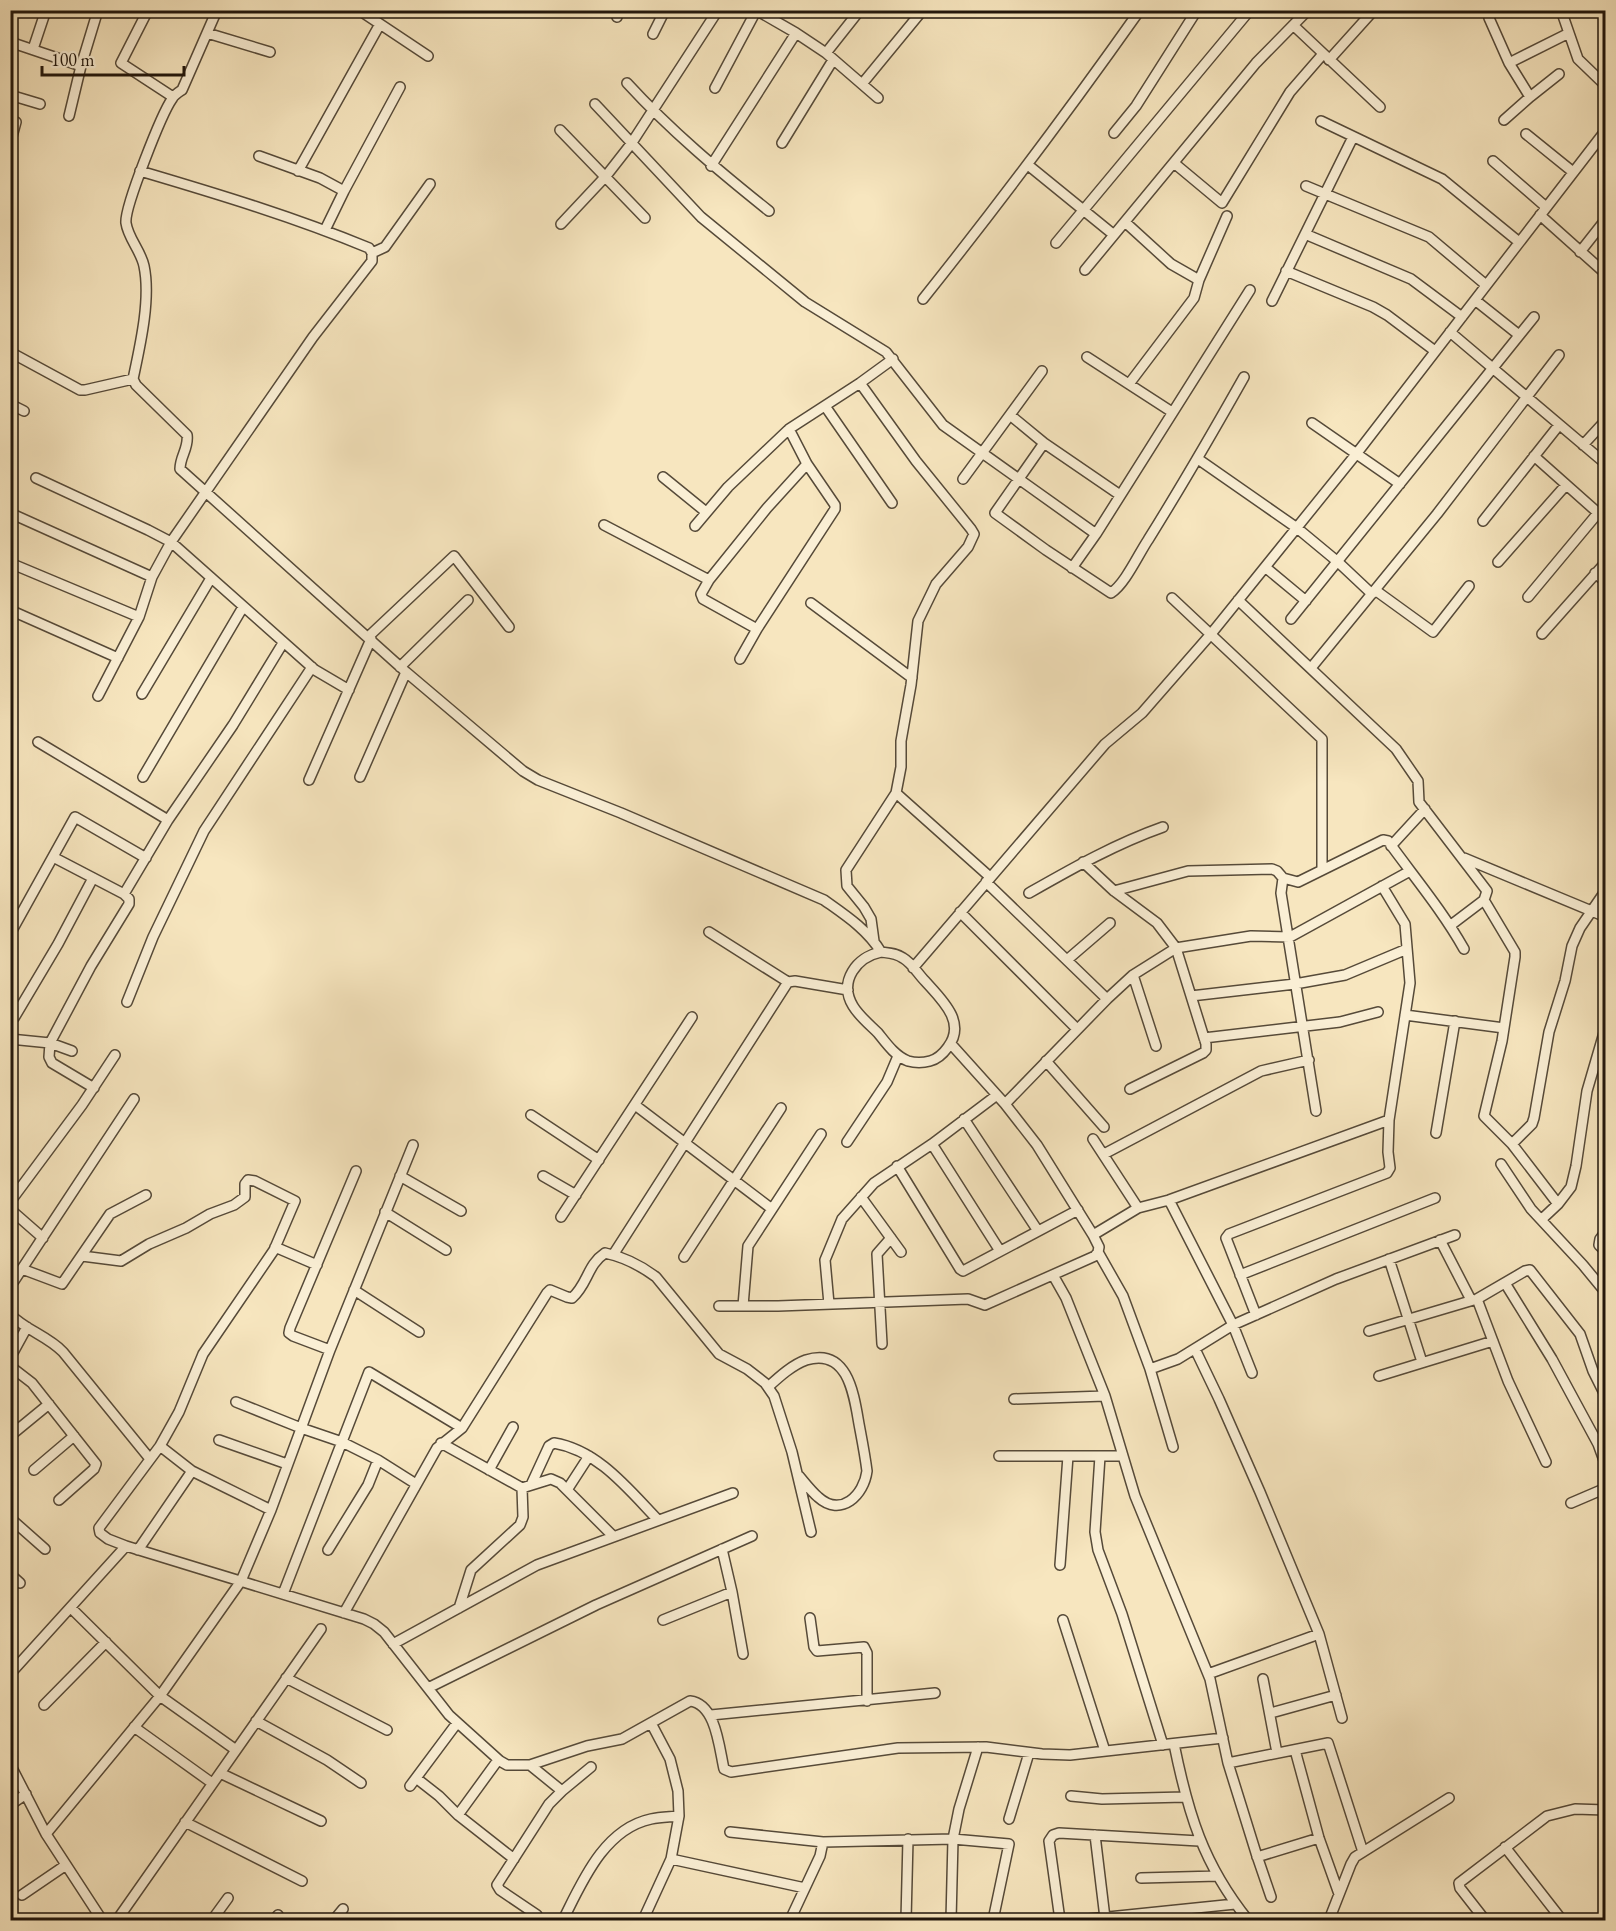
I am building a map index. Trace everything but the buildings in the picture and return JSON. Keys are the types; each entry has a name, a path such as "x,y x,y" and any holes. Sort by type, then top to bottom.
{"street":[{"path":"33,49 46,10"},
{"path":"69,116 98,10"},
{"path":"148,10 121,63 173,97"},
{"path":"217,10 182,90 173,97 140,171 126,223 144,264 146,282 142,337 133,379 136,385 187,435 188,444 180,460 180,469 403,670 523,771 538,780 824,900 852,920 882,952"},
{"path":"359,10 428,56"},
{"path":"653,34 665,10"},
{"path":"561,224 606,176 631,144 718,10"},
{"path":"782,143 829,57 860,10"},
{"path":"923,299 1028,165 1140,10"},
{"path":"1114,133 1136,106 1197,10"},
{"path":"1056,243 1250,10"},
{"path":"1085,270 1256,63 1308,10"},
{"path":"1174,163 1222,202 1290,92 1374,10"},
{"path":"1495,10 1489,18 1509,63 1530,97"},
{"path":"1562,10 1578,59 1605,86"},
{"path":"715,88 756,11 796,33 878,98"},
{"path":"862,84 922,11"},
{"path":"298,171 380,24"},
{"path":"1293,26 1380,107"},
{"path":"207,33 270,52"},
{"path":"711,166 796,33"},
{"path":"1509,63 1569,33"},
{"path":"10,42 81,66"},
{"path":"1504,120 1559,74"},
{"path":"627,83 711,166 769,211"},
{"path":"325,230 400,87"},
{"path":"10,95 40,104"},
{"path":"595,104 701,217 805,302 886,352 943,424 1096,534"},
{"path":"1321,121 1442,179 1519,242"},
{"path":"10,144 16,122"},
{"path":"560,130 645,218"},
{"path":"913,968 1105,744 1142,713 1210,634 1356,453 1605,130"},
{"path":"1526,134 1573,172"},
{"path":"1272,301 1353,137"},
{"path":"259,156 344,190"},
{"path":"1493,161 1546,207"},
{"path":"1028,165 1114,235"},
{"path":"98,696 138,616 152,578 171,542 313,337 372,261 369,248 325,230 236,199 140,171"},
{"path":"372,253 385,247 430,184"},
{"path":"1306,186 1429,237 1486,285"},
{"path":"1540,215 1605,274"},
{"path":"1129,384 1194,298 1199,280 1227,216"},
{"path":"1580,252 1605,219"},
{"path":"1125,222 1171,264 1199,280"},
{"path":"1305,234 1411,279 1462,317"},
{"path":"1286,271 1373,307 1435,351"},
{"path":"1072,568 1096,534 1250,290"},
{"path":"1475,300 1519,335"},
{"path":"1291,619 1534,316"},
{"path":"1450,332 1605,464"},
{"path":"10,352 80,390 133,379"},
{"path":"1311,668 1437,514 1559,355"},
{"path":"1087,357 1172,412"},
{"path":"694,526 728,487 789,429 860,383 892,359"},
{"path":"963,479 1042,371"},
{"path":"1044,443 995,513 1111,593 1116,590 1198,459 1244,377"},
{"path":"860,383 916,461 974,534 968,547 936,584 918,621 896,793 846,870 847,886 871,919 874,941"},
{"path":"10,404 24,411"},
{"path":"825,406 892,503"},
{"path":"1010,415 1044,443 1120,495"},
{"path":"1583,446 1605,420"},
{"path":"1312,423 1400,484"},
{"path":"1483,521 1559,424"},
{"path":"740,659 835,509 835,505 807,464 789,429"},
{"path":"1528,597 1602,516 1534,456"},
{"path":"1198,459 1297,528 1374,592 1433,632 1469,586"},
{"path":"757,629 703,599 701,594 709,580 767,508 807,464"},
{"path":"663,477 706,512"},
{"path":"36,478 171,542 283,643 312,667 349,690"},
{"path":"1498,562 1566,485"},
{"path":"10,513 152,578"},
{"path":"604,525 709,580"},
{"path":"309,780 370,638 454,556 509,627"},
{"path":"1542,634 1605,562"},
{"path":"10,563 138,616"},
{"path":"1265,567 1306,601"},
{"path":"1595,573 1605,582"},
{"path":"142,694 211,578"},
{"path":"1172,598 1322,739 1322,870"},
{"path":"360,777 403,670 468,600"},
{"path":"1238,600 1400,754 1418,781 1420,788 1418,797 1425,809 1487,891 1484,900 1451,925"},
{"path":"811,603 912,678"},
{"path":"143,777 243,607"},
{"path":"10,610 118,658"},
{"path":"124,894 168,820 233,724 283,643"},
{"path":"127,1002 153,937 204,831 312,667"},
{"path":"39,742 168,820"},
{"path":"896,793 988,879 1107,999"},
{"path":"1392,846 1425,809"},
{"path":"10,934 75,817 146,858"},
{"path":"1029,893 1130,838 1163,827"},
{"path":"1114,891 1188,871 1272,869 1283,878 1298,882 1378,842 1388,842 1451,925 1464,949"},
{"path":"53,857 124,894 129,899 129,904 91,966 50,1043 49,1057 52,1063 94,1088"},
{"path":"1462,857 1605,917"},
{"path":"1083,862 1114,891 1157,923 1176,948 1204,1038 1206,1050 1203,1053 1130,1089"},
{"path":"1005,1104 1133,975 1176,948 1251,936 1290,937 1410,870"},
{"path":"14,1018 58,944 93,878"},
{"path":"1283,878 1281,893 1290,937 1294,984 1309,1060 1316,1111"},
{"path":"1256,1315 1226,1238 1229,1234 1387,1173 1390,1168 1389,1120 1410,983 1405,924 1382,886"},
{"path":"1512,1144 1532,1124 1549,1032 1565,981 1572,946 1580,928 1605,890"},
{"path":"1484,900 1515,952 1504,1028 1484,1116 1512,1144 1558,1204"},
{"path":"960,912 1077,1029"},
{"path":"1067,960 1110,923"},
{"path":"709,932 788,982 795,981 848,990"},
{"path":"1191,996 1294,984 1345,975 1407,949"},
{"path":"882,952 894,953 905,959 949,1008 954,1019 955,1032 951,1044 944,1053 933,1060 915,1062 898,1056 853,1006 848,990 852,971 859,961 869,954 882,952"},
{"path":"1133,975 1156,1046"},
{"path":"613,1254 788,982"},
{"path":"1204,1038 1340,1022 1378,1012"},
{"path":"1405,1015 1504,1028"},
{"path":"561,1217 692,1017"},
{"path":"1436,1133 1455,1021"},
{"path":"1542,1219 1558,1204 1570,1187 1574,1176 1587,1091 1605,1026"},
{"path":"10,1038 50,1043 72,1051"},
{"path":"719,1306 968,1299 985,1305 1095,1256 1100,1247 1037,1145 1005,1104 951,1044"},
{"path":"43,1238 11,1210 10,1203 94,1088 115,1055"},
{"path":"846,1142 887,1082 898,1056"},
{"path":"1104,1154 1261,1071 1309,1060"},
{"path":"1046,1061 1104,1128"},
{"path":"829,1304 825,1260 842,1219 874,1183 932,1144 997,1095"},
{"path":"10,1287 17,1272 43,1238 134,1099"},
{"path":"635,1105 772,1209"},
{"path":"684,1257 781,1108"},
{"path":"531,1115 599,1160"},
{"path":"964,1119 1038,1232"},
{"path":"1093,1235 1138,1208 1169,1200 1389,1120"},
{"path":"743,1306 748,1246 820,1134"},
{"path":"1093,1139 1138,1208"},
{"path":"46,1834 160,1696 241,1581 271,1510 330,1350 413,1144"},
{"path":"932,1144 1000,1251"},
{"path":"1501,1164 1531,1209 1583,1264 1605,1293"},
{"path":"897,1166 963,1271 1078,1210"},
{"path":"330,1350 289,1333 357,1171"},
{"path":"400,1176 461,1211"},
{"path":"543,1176 576,1195"},
{"path":"82,1256 121,1261 149,1244 186,1228 210,1214 234,1205 245,1197 244,1184 253,1180 295,1201 275,1247 203,1354 179,1412 160,1446 99,1528 100,1533 108,1539 138,1550 374,1624 457,1723 498,1760 507,1765 530,1765 587,1746 622,1739 690,1701 697,1702 711,1715 724,1769 731,1772 898,1748 978,1747 1070,1755 1223,1738"},
{"path":"17,1272 62,1284 110,1214 146,1195"},
{"path":"861,1197 901,1252"},
{"path":"1240,1275 1435,1198"},
{"path":"1169,1200 1233,1325 1252,1373"},
{"path":"385,1212 446,1250"},
{"path":"1605,1231 1599,1245 1605,1252"},
{"path":"1150,1369 1178,1359 1233,1325 1336,1279 1455,1235"},
{"path":"882,1344 877,1254 891,1238"},
{"path":"1440,1240 1474,1300 1545,1462"},
{"path":"275,1247 317,1265"},
{"path":"1098,1252 1123,1296 1150,1369 1173,1447"},
{"path":"344,1613 441,1443 462,1428 547,1293 550,1290 572,1298 579,1291 591,1264 605,1253 613,1254 645,1269 656,1277 719,1354 747,1369 768,1387 774,1396 811,1532"},
{"path":"1389,1259 1422,1362"},
{"path":"1369,1331 1474,1300 1530,1270 1580,1334 1605,1397"},
{"path":"1053,1275 1066,1298 1106,1396 1135,1496 1208,1674 1228,1763 1271,1897"},
{"path":"1505,1283 1602,1444 1605,1466"},
{"path":"354,1290 420,1332"},
{"path":"10,1314 56,1344 150,1459"},
{"path":"10,1358 27,1327"},
{"path":"1379,1376 1493,1341"},
{"path":"1195,1349 1260,1492 1319,1634 1342,1718"},
{"path":"768,1387 796,1365 819,1358 832,1360 838,1365 853,1390 867,1471 866,1482 859,1495 850,1502 837,1505 819,1499 797,1474"},
{"path":"10,1366 32,1383 96,1464 59,1500"},
{"path":"283,1594 369,1372 462,1428"},
{"path":"1014,1399 1106,1396"},
{"path":"236,1402 342,1442 378,1460 416,1484"},
{"path":"10,1436 49,1404"},
{"path":"489,1470 513,1427"},
{"path":"34,1470 74,1436"},
{"path":"219,1440 287,1464"},
{"path":"441,1443 489,1470 526,1486 551,1479 560,1483 613,1536"},
{"path":"459,1608 471,1570 520,1526 526,1486 549,1446 554,1443 590,1456 623,1484 658,1520"},
{"path":"160,1446 192,1471 271,1510"},
{"path":"567,1490 590,1456"},
{"path":"999,1456 1123,1456"},
{"path":"1060,1565 1068,1456"},
{"path":"1100,1456 1095,1532 1098,1550 1122,1614 1162,1745"},
{"path":"328,1550 368,1485 378,1460"},
{"path":"138,1550 192,1471"},
{"path":"1571,1503 1605,1488"},
{"path":"393,1644 537,1565 733,1493"},
{"path":"10,1518 45,1549"},
{"path":"428,1688 596,1605 752,1536"},
{"path":"10,1674 126,1546"},
{"path":"722,1549 743,1654"},
{"path":"10,1574 20,1583"},
{"path":"663,1620 732,1592"},
{"path":"71,1608 160,1696 236,1750"},
{"path":"810,1618 814,1647 817,1651 864,1647 867,1653 867,1701"},
{"path":"1063,1620 1106,1751"},
{"path":"117,1920 321,1629"},
{"path":"1208,1674 1319,1634"},
{"path":"44,1705 106,1642"},
{"path":"286,1678 387,1730"},
{"path":"1263,1679 1277,1753"},
{"path":"711,1715 935,1693"},
{"path":"1271,1713 1336,1695"},
{"path":"256,1721 327,1760 361,1783"},
{"path":"457,1723 413,1782 439,1796 458,1815 514,1859"},
{"path":"643,1920 671,1859 679,1816 678,1791 670,1759 651,1723"},
{"path":"134,1726 212,1784"},
{"path":"1228,1763 1328,1743 1363,1851"},
{"path":"1174,1744 1185,1797 1199,1841 1235,1904 1248,1920"},
{"path":"951,1920 953,1839 959,1809 978,1747"},
{"path":"1294,1750 1319,1838 1339,1894"},
{"path":"1008,1819 1029,1753"},
{"path":"458,1815 498,1760"},
{"path":"10,1764 46,1834 102,1920"},
{"path":"530,1765 562,1791"},
{"path":"537,1915 500,1890 497,1885 549,1804 591,1767"},
{"path":"220,1773 321,1821"},
{"path":"10,1805 26,1794"},
{"path":"1071,1796 1102,1799 1185,1797"},
{"path":"1329,1920 1355,1857 1449,1798"},
{"path":"1485,1920 1460,1888 1459,1883 1547,1816 1575,1809 1605,1810"},
{"path":"565,1920 590,1868 601,1853 620,1835 637,1824 652,1819 679,1816"},
{"path":"185,1822 302,1881"},
{"path":"730,1832 823,1842 953,1839 1009,1844 993,1920"},
{"path":"1060,1920 1049,1841 1053,1835 1059,1833 1199,1841"},
{"path":"1095,1835 1105,1918"},
{"path":"1257,1857 1319,1838"},
{"path":"906,1920 908,1839"},
{"path":"790,1920 820,1856 823,1842"},
{"path":"1505,1847 1562,1920"},
{"path":"671,1859 805,1888"},
{"path":"22,1895 66,1865"},
{"path":"1141,1878 1218,1876"},
{"path":"212,1920 228,1898"},
{"path":"1079,1920 1235,1904"},
{"path":"334,1920 343,1910"}]}
